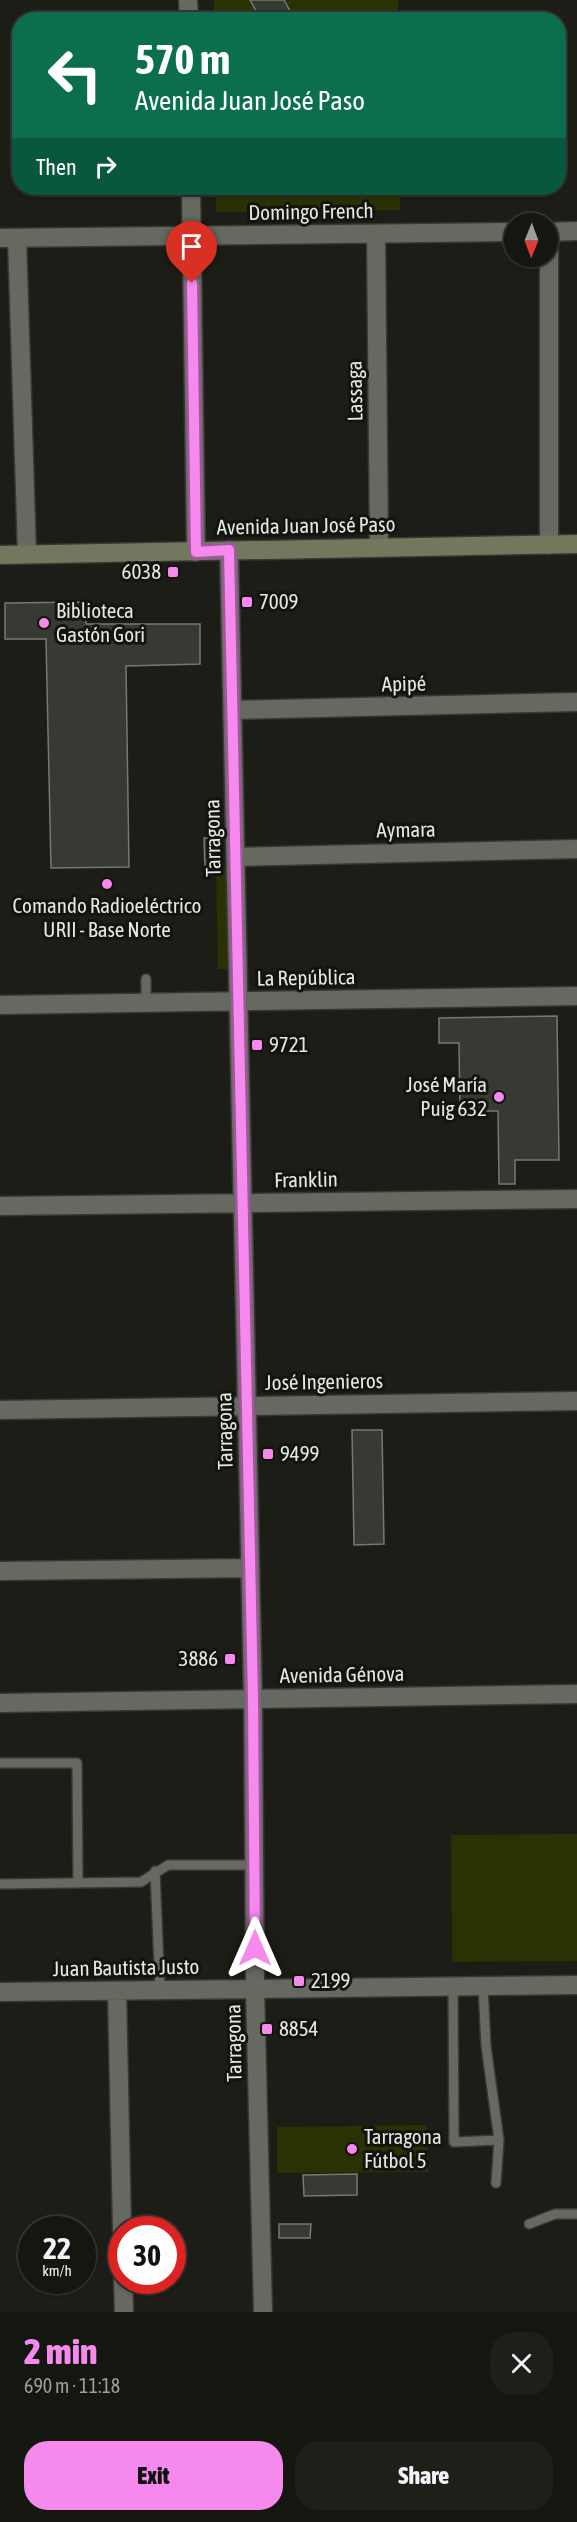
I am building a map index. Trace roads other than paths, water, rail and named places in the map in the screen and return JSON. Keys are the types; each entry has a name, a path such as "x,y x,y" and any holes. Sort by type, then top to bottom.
{"main road":[{"name":"Avenida Juan José Paso","path":"0,555 577,544"}],"street":[{"path":"191,195 196,552"},
{"path":"558,232 577,231"},
{"name":"Domingo French","path":"9,238 504,232"},
{"name":"Lassaga","path":"376,234 379,547"},
{"path":"9,238 27,554"},
{"path":"548,267 549,544"},
{"name":"Tarragona","path":"229,550 253,1699 255,1989 263,2312"},
{"name":"Apipé","path":"233,710 577,702"},
{"name":"Aymara","path":"236,856 577,849"},
{"name":"La República","path":"0,1005 577,996"},
{"name":"Franklin","path":"0,1206 577,1199"},
{"name":"José Ingenieros","path":"0,1410 577,1401"},
{"path":"0,1571 250,1568"},
{"name":"Avenida Génova","path":"0,1703 577,1694"},
{"name":"Juan Bautista Justo","path":"0,1992 577,1985"},
{"path":"117,1991 122,2216"},
{"path":"123,2294 124,2312"}],"lane":[{"path":"146,979 146,1003"},
{"path":"0,1763 78,1763 78,1883"},
{"path":"0,1884 141,1882 155,1871 168,1865 254,1865"},
{"path":"155,1871 160,1990"},
{"path":"453,1986 454,2142 500,2140"},
{"path":"483,1986 486,2046 500,2140 496,2183"},
{"path":"529,2224 555,2214 577,2214"}],"place":[{"name":"6038","path":"173,572"},
{"name":"7009","path":"247,602"},
{"name":"Biblioteca Gastón Gori","path":"44,623"},
{"name":"Comando Radioeléctrico URII - Base Norte","path":"107,884"},
{"name":"9721","path":"257,1045"},
{"name":"José María Puig 632","path":"499,1097"},
{"name":"9499","path":"268,1454"},
{"name":"3886","path":"230,1659"},
{"name":"2199","path":"299,1981"},
{"name":"8854","path":"267,2029"},
{"name":"Tarragona Fútbol 5","path":"352,2149"}]}
